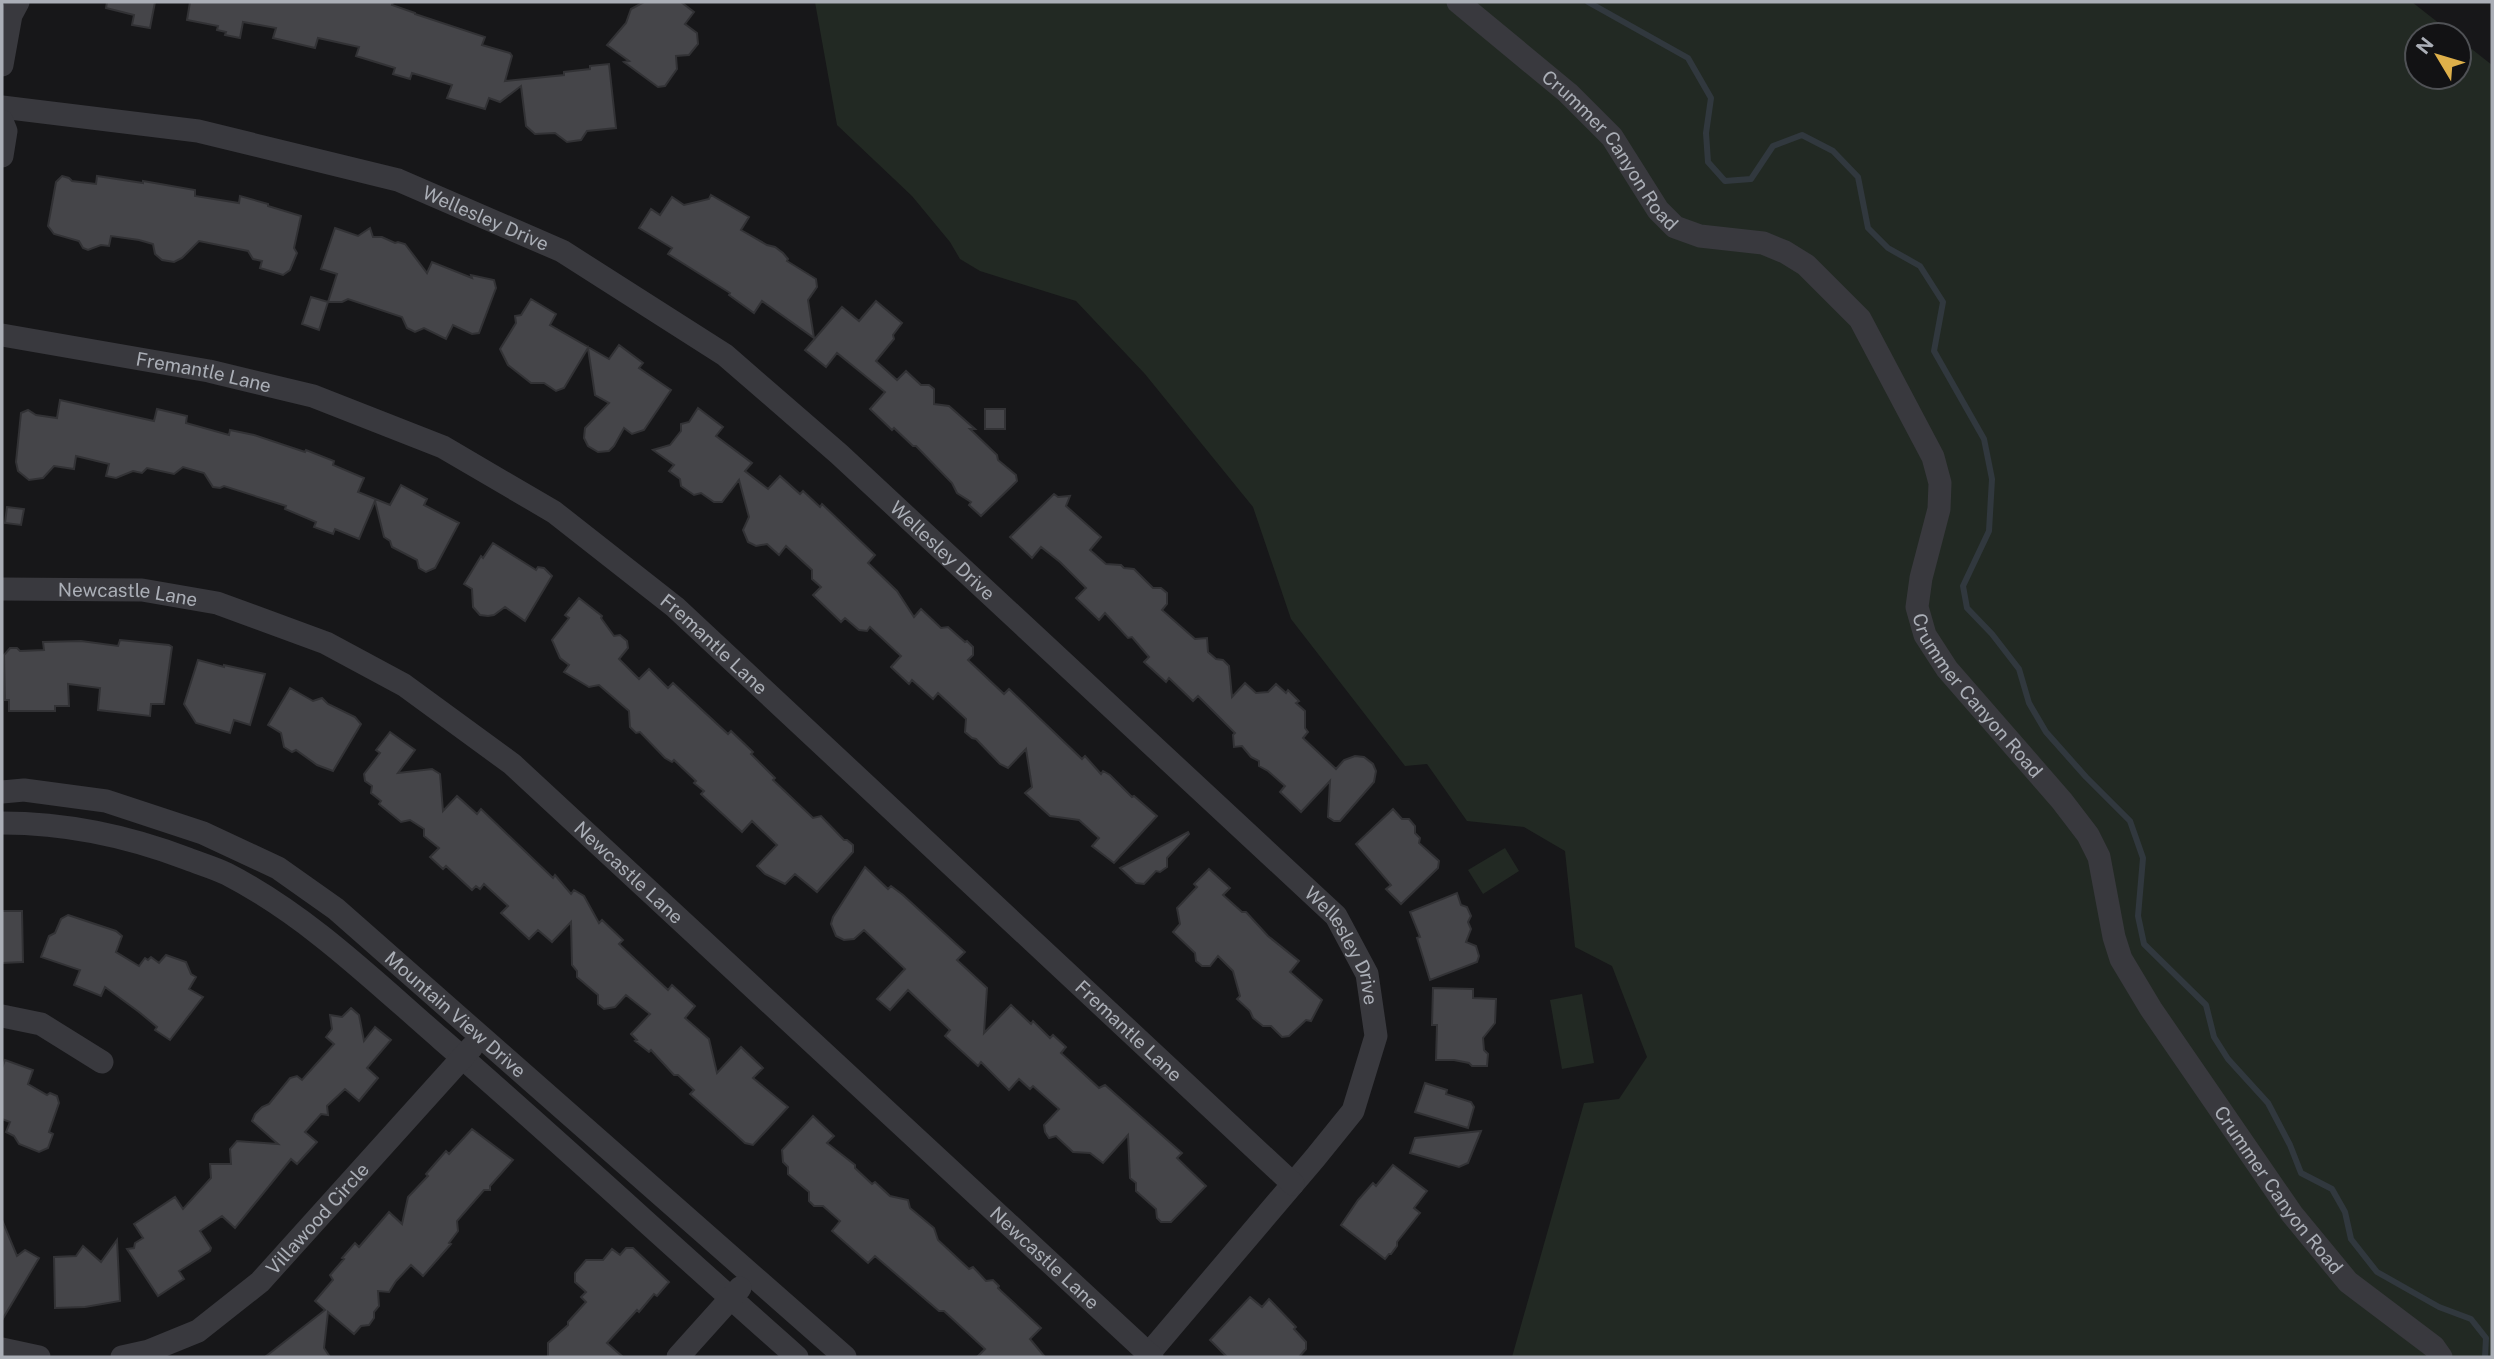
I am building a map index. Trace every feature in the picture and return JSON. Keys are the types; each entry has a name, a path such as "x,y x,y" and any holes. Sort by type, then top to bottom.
{"street":[{"path":"2,65 11,15 18,2"},
{"name":"Crummer Canyon Road","path":"1458,2 1568,93 1612,137 1658,210 1675,227 1700,236 1763,243 1785,252 1806,265 1860,319 1933,457 1940,482 1939,509 1921,578 1917,607 1925,635 1947,669 2062,801 2088,835 2099,857 2113,937 2121,959 2151,1009 2292,1213 2348,1282 2434,1347 2441,1357"},
{"name":"Wellesley Drive","path":"2,107 198,131 398,180 562,251 725,355 839,454 1336,916 1367,974 1376,1036 1353,1111 1149,1356"},
{"path":"2,121 6,131 2,156"},
{"name":"Fremantle Lane","path":"2,335 209,370 313,396 443,447 554,512 676,607 1293,1184"},
{"name":"Newcastle Lane","path":"2,589 142,590 217,603 326,643 404,685 512,764 1149,1356"},
{"name":"Mountain View Drive","path":"2,792 24,790 106,801 203,833 278,868 337,909 845,1357"},
{"name":"Mountain View Drive","path":"2,823 32,823 92,830 158,848 224,873 258,891 321,935 463,1058 797,1357"},
{"path":"2,1016 41,1024 102,1062"},
{"name":"Villawood Circle","path":"122,1357 149,1352 198,1331 260,1282 481,1036"},
{"path":"678,1357 751,1275"},
{"path":"2,1349 39,1357"}],"shaded area":[{"path":"815,2 2412,2 2436,21 2403,21 2403,91 2473,91 2473,50 2492,65 2492,1357 1512,1357 1584,1103 1619,1099 1647,1057 1612,966 1575,947 1565,851 1524,827 1467,821 1427,764 1405,766 1291,619 1253,507 1145,374 1076,301 980,271 960,259 950,242 912,196 837,125"},
{"path":"1505,848 1519,871 1483,894 1468,870"},
{"path":"1582,994 1594,1063 1562,1069 1550,1000"}],"building":[{"path":"107,2 155,2 150,28 132,25 134,15 106,8"},
{"path":"190,2 393,2 392,5 415,14 485,37 482,45 510,53 512,56 505,81 564,75 564,72 609,64 616,128 587,131 581,140 567,142 555,133 535,134 526,126 521,86 500,102 489,98 485,109 447,98 452,85 412,73 410,79 393,74 395,68 356,56 359,47 318,38 315,48 273,38 276,28 243,22 240,38 225,35 226,32 217,30 218,26 187,20"},
{"path":"644,2 681,2 694,12 685,24 697,33 698,44 689,55 676,56 677,69 665,86 658,87 624,62 629,61 607,45 626,23 631,9"},
{"path":"62,176 72,181 96,184 97,176 143,181 195,190 195,196 239,203 240,196 268,204 301,216 294,248 297,253 290,270 283,275 260,268 262,261 253,259 248,251 199,241 174,262 162,260 155,254 153,244 111,236 109,246 101,245 88,250 83,248 79,241 54,234 48,226 56,182"},
{"path":"711,195 749,217 741,230 775,247 783,253 787,261 816,279 817,287 808,300 814,338 762,301 754,313 729,295 730,293 668,254 672,248 639,228 651,209 660,215 672,197 684,205 709,199"},
{"path":"335,228 358,236 370,228 373,237 405,244 427,273 432,262 472,278 471,275 494,280 496,288 479,333 472,334 453,325 446,339 424,328 415,332 407,328 402,317 348,299 328,302 337,274 321,269"},
{"path":"311,297 328,302 319,330 302,324"},
{"path":"531,299 556,314 550,325 609,359 619,345 643,363 639,368 671,390 644,430 632,434 624,428 609,451 598,452 588,446 584,438 585,428 609,403 595,395 588,348 564,388 556,391 544,383 531,383 508,365 500,349 516,323 515,316 521,315"},
{"path":"876,301 902,323 893,335 894,339 876,361 897,380 906,371 921,385 929,385 934,389 934,404 949,406 975,429 970,429 997,455 998,460 1016,475 1017,481 981,516 969,505 971,502 957,493 952,483 916,446 894,428 892,430 870,409 885,392 837,353 826,367 805,350 842,307 859,321"},
{"path":"60,400 154,421 157,409 187,416 186,423 229,435 230,430 305,452 306,450 334,461 333,465 364,478 358,492 390,505 401,485 427,499 424,505 459,523 435,568 426,572 419,568 417,560 392,547 390,541 384,537 375,501 359,539 335,529 333,534 314,527 316,522 285,509 286,506 224,486 213,487 204,473 183,467 174,474 147,468 142,473 133,471 116,478 106,476 109,464 76,456 74,469 54,466 43,478 29,480 18,471 16,462 21,413 28,410 36,415 57,418"},
{"path":"698,408 723,427 716,436 752,463 745,471 768,489 780,476 800,494 803,491 820,507 822,504 875,555 868,563 897,591 914,617 921,609 941,628 948,627 967,641 973,647 973,655 968,660 1004,694 1009,689 1082,759 1085,756 1101,774 1103,771 1110,775 1132,797 1157,816 1114,863 1092,846 1099,838 1079,820 1050,816 1025,793 1032,787 1026,749 1008,768 1000,764 976,739 965,732 966,719 938,693 933,699 912,680 909,684 891,667 901,656 870,627 867,631 859,630 845,618 841,622 813,595 821,587 812,579 812,570 786,546 779,555 767,544 756,546 748,542 743,530 749,517 739,480 722,502 714,502 701,493 694,495 681,486 680,479 669,471 674,465 653,450 670,445 681,431 681,424 689,422"},
{"path":"985,409 1005,409 1005,429 985,429"},
{"path":"1054,494 1058,497 1070,496 1066,506 1101,537 1090,550 1106,564 1134,569 1153,588 1161,588 1167,593 1167,604 1162,610 1195,639 1207,638 1208,652 1229,666 1232,697 1245,683 1256,693 1268,692 1276,684 1286,693 1288,690 1305,711 1305,728 1308,732 1303,738 1336,769 1344,760 1355,756 1364,757 1373,764 1376,771 1374,782 1340,821 1328,817 1330,781 1301,812 1280,792 1285,786 1259,766 1259,761 1251,757 1242,746 1234,747 1235,733 1198,696 1193,701 1169,678 1166,682 1144,662 1149,657 1132,637 1128,638 1105,613 1099,620 1076,598 1086,588 1060,562 1041,547 1032,558 1010,537"},
{"path":"7,507 24,509 21,525 5,523"},
{"path":"493,543 536,570 538,567 544,568 552,576 525,621 505,607 488,616 480,615 473,607 472,589 464,584 481,556 483,558"},
{"path":"579,598 602,616 614,636 620,635 627,641 628,648 619,659 639,679 649,669 668,688 673,683 728,734 731,731 753,752 751,754 775,778 773,780 813,818 821,816 844,840 853,845 853,852 817,892 795,874 785,884 765,874 757,866 777,845 752,821 742,832 701,794 704,791 674,760 672,762 665,758 640,732 636,733 630,727 629,711 599,685 589,687 564,672 569,665 560,658 552,640 569,618 565,615"},
{"path":"120,640 172,647 164,704 151,704 150,716 98,710 100,688 68,684 69,706 55,706 55,711 9,711 9,700 5,700 4,655 10,648 20,651 44,650 43,642 81,641 118,646"},
{"path":"198,660 265,674 250,725 234,720 230,733 196,723 184,704"},
{"path":"290,688 313,701 322,698 328,704 355,717 361,724 333,771 317,765 296,750 292,752 284,747 281,733 268,725"},
{"path":"390,732 415,750 398,773 432,769 440,774 443,811 457,796 477,814 481,809 553,878 555,875 571,894 574,890 584,896 599,923 602,920 623,940 619,944 668,990 672,985 695,1006 685,1018 709,1039 717,1073 741,1047 763,1068 753,1078 788,1107 753,1145 745,1143 690,1094 694,1090 678,1075 674,1075 651,1050 649,1052 635,1041 637,1040 631,1034 650,1014 626,995 615,1007 604,1009 598,1004 598,995 577,977 577,971 572,965 571,922 552,942 538,930 529,939 501,913 508,906 484,884 480,889 476,886 472,890 446,866 443,869 430,857 439,848 424,836 424,829 410,820 401,822 379,804 381,801 371,793 372,786 365,781 364,774 380,753 376,750"},
{"path":"1393,809 1402,819 1409,819 1420,838 1419,843 1439,861 1438,868 1401,904 1386,889 1391,885 1356,844"},
{"path":"1188,832 1167,858 1167,867 1160,872 1156,871 1144,884 1136,883 1120,868"},
{"path":"865,867 888,889 891,886 903,895 965,952 957,960 987,988 984,1033 1011,1005 1031,1024 1033,1021 1050,1038 1053,1035 1066,1047 1061,1053 1099,1088 1105,1085 1182,1153 1177,1158 1206,1186 1171,1222 1161,1222 1157,1218 1156,1209 1136,1191 1136,1183 1130,1178 1128,1135 1103,1163 1090,1153 1073,1152 1056,1136 1049,1138 1045,1132 1044,1125 1059,1109 1033,1086 1030,1089 1019,1079 1009,1090 981,1062 978,1066 945,1036 950,1030 908,990 890,1010 877,999 905,969 864,930 854,939 844,940 836,936 831,924"},
{"path":"1209,869 1230,888 1223,895 1242,912 1246,912 1268,936 1299,961 1290,972 1322,1000 1311,1021 1306,1020 1289,1036 1282,1037 1271,1026 1263,1026 1253,1018 1250,1011 1237,999 1240,996 1233,971 1218,956 1210,966 1202,966 1196,961 1195,953 1173,932 1180,924 1177,908 1197,887 1194,884"},
{"path":"1457,893 1461,905 1467,907 1471,916 1468,922 1471,929 1466,942 1476,946 1479,956 1477,962 1430,980 1417,938 1420,937 1410,912"},
{"path":"2,911 22,911 23,962 2,963"},
{"path":"68,915 116,931 122,936 116,952 139,966 145,958 148,960 151,957 159,963 166,955 186,962 191,974 196,977 189,989 203,997 170,1040 155,1030 157,1027 139,1012 105,987 101,996 74,985 80,970 41,957 49,936 55,933 61,919"},
{"path":"1433,988 1473,989 1473,998 1496,999 1495,1023 1483,1038 1484,1050 1488,1054 1487,1066 1472,1066 1454,1060 1436,1060 1437,1025 1432,1025"},
{"path":"351,1008 359,1015 364,1041 375,1027 391,1040 367,1068 378,1078 359,1101 345,1089 327,1106 328,1115 321,1114 305,1132 317,1142 297,1164 291,1159 235,1228 222,1216 200,1231 211,1248 210,1251 179,1271 184,1279 158,1296 127,1249 134,1248 135,1243 143,1238 134,1224 175,1197 183,1209 211,1178 210,1164 231,1164 230,1149 237,1141 278,1144 252,1121 255,1114 269,1104 290,1078 297,1076 302,1080 334,1044 326,1037 332,1029 330,1015 342,1017"},
{"path":"5,1060 33,1070 28,1084 47,1095 50,1093 57,1096 59,1103 49,1132 53,1134 48,1148 39,1152 19,1144 14,1136 6,1132 10,1122 2,1119 2,1068"},
{"path":"1425,1083 1447,1090 1446,1094 1471,1102 1474,1107 1468,1128 1415,1112"},
{"path":"813,1116 834,1136 827,1143 855,1165 872,1184 875,1182 890,1196 908,1200 910,1208 934,1228 938,1240 969,1269 973,1267 986,1281 993,1280 1001,1291 1041,1328 1030,1339 1045,1357 977,1357 985,1349 944,1311 939,1311 875,1256 868,1263 832,1231 840,1221 823,1206 814,1206 809,1201 809,1192 788,1174 788,1167 783,1162 782,1150"},
{"path":"472,1129 513,1160 490,1186 490,1190 484,1190 457,1221 458,1231 449,1243 451,1244 423,1276 411,1265 389,1292 378,1291 379,1306 374,1312 374,1318 369,1325 361,1326 354,1334 328,1312 324,1348 330,1357 265,1357 325,1310 315,1301 333,1280 330,1275 344,1259 342,1258 355,1243 359,1247 389,1212 402,1224 408,1197 446,1151 449,1154"},
{"path":"1481,1131 1468,1163 1459,1167 1410,1153 1415,1138"},
{"path":"1393,1165 1427,1191 1414,1208 1420,1213 1385,1259 1341,1225 1358,1200 1373,1183 1376,1186"},
{"path":"2,1220 17,1256 25,1250 39,1258 2,1320"},
{"path":"117,1240 120,1301 85,1307 55,1308 54,1257 76,1256 83,1246 101,1262"},
{"path":"626,1248 633,1248 669,1282 657,1296 654,1294 639,1312 637,1310 607,1343 623,1357 548,1357 548,1343 568,1325 586,1302 581,1297 586,1292 575,1282 575,1273 586,1260 603,1260 612,1249 620,1255"},
{"path":"1250,1297 1262,1307 1269,1299 1296,1327 1294,1329 1306,1342 1306,1349 1299,1357 1227,1357 1210,1340"}],"waterway":[{"path":"1588,2 1688,58 1711,98 1706,133 1708,162 1725,181 1751,179 1773,146 1802,135 1833,151 1858,177 1868,228 1888,248 1920,266 1943,302 1934,351 1984,439 1992,479 1989,531 1963,586 1967,608 1992,634 2019,669 2029,703 2046,732 2130,821 2143,858 2138,916 2144,944 2206,1005 2214,1037 2228,1059 2268,1103 2301,1173 2332,1189 2345,1212 2351,1239 2377,1272 2439,1307 2471,1319 2486,1338 2485,1357"}]}
